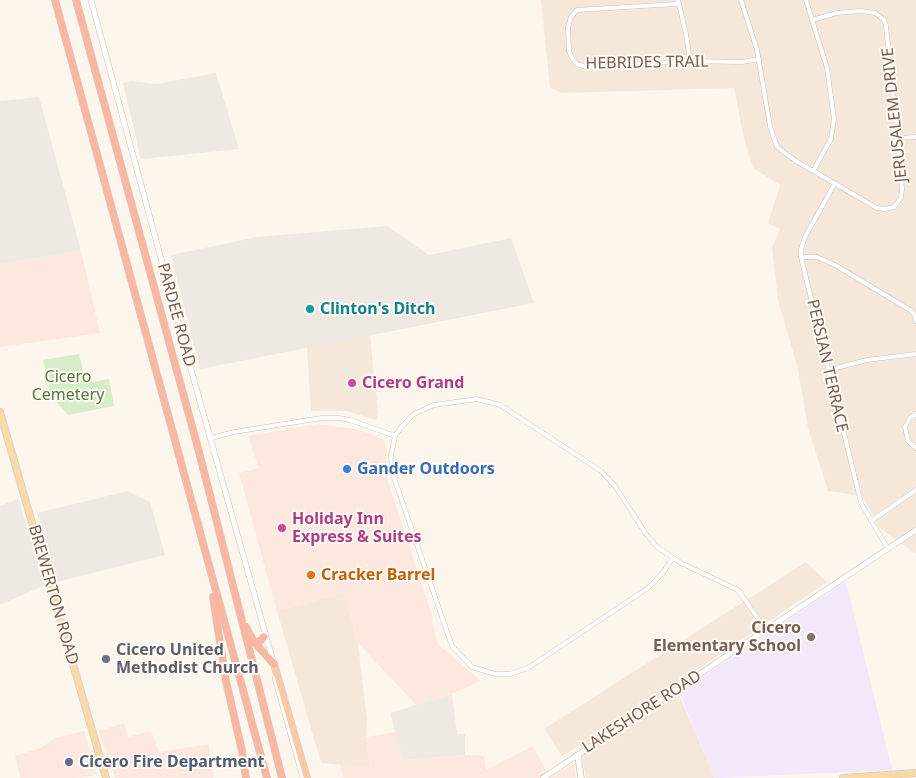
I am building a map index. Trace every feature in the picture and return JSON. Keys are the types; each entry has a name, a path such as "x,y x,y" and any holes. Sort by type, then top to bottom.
{"highway":[{"path":"55,0 210,575 267,778"},
{"path":"76,0 199,452 282,778"},
{"path":"210,575 226,681 242,751 246,778"},
{"path":"237,605 254,642 272,661"},
{"path":"254,642 259,642 263,633"},
{"name":"PARDEE ROAD","path":"272,661 307,778"}],"main road":[{"name":"BREWERTON ROAD","path":"0,412 106,778"},
{"path":"578,754 581,778"},
{"path":"843,778 916,773"}],"street":[{"name":"PARDEE ROAD","path":"91,0 303,778"},
{"name":"JERUSALEM DRIVE","path":"741,0 753,34 770,126 777,146 796,161 877,208 885,209 897,204 901,198 902,189 884,20 875,13 860,11 837,12 812,20"},
{"path":"806,0 827,68 834,119 831,139 813,171"},
{"path":"679,3 690,61"},
{"name":"HEBRIDES TRAIL","path":"679,3 577,10 569,21 569,51 572,58 578,64 586,67 690,61 742,62 759,59"},
{"path":"898,138 916,137"},
{"name":"PERSIAN TERRACE","path":"834,183 801,245 801,257 855,483 861,503 888,549"},
{"path":"801,257 817,257 836,266 910,310 914,314 916,322"},
{"path":"828,370 867,360 916,354"},
{"path":"673,558 662,574 648,588 528,668 510,674 495,674 472,666 452,646 392,472 391,455 395,436 414,414 434,405 478,399 500,404 601,471 615,486 650,540 673,558 738,590 766,630"},
{"path":"916,414 910,418 906,427 908,441 916,448"},
{"path":"211,438 234,432 322,418 350,420 395,436"},
{"path":"871,521 916,490"},
{"name":"LAKESHORE ROAD","path":"543,778 916,530"}],"shaded area":[{"path":"541,0 916,0 916,554 881,529 862,496 828,491 808,428 798,369 778,300 772,248 780,229 768,223 780,185 753,168 744,139 734,88 562,93 550,88"},
{"path":"216,73 239,149 141,159 123,83 132,81 157,84"},
{"path":"39,97 81,251 0,264 0,101"},
{"path":"387,226 429,255 511,238 534,303 200,369 171,255 257,237"},
{"path":"81,251 100,333 0,347 0,264"},
{"path":"370,335 378,413 376,420 347,411 311,411 307,347"},
{"path":"317,424 357,429 385,440 388,482 431,612 437,643 481,681 452,694 416,705 358,643 344,593 277,611 239,473 259,468 248,436"},
{"path":"128,491 150,502 165,555 57,582 37,513"},
{"path":"18,499 45,585 0,605 0,506"},
{"path":"806,562 827,582 675,685 715,778 586,778 580,745 562,756 544,729"},
{"name":"Cicero Elementary School","path":"846,581 892,770 715,778 679,692"},
{"path":"344,593 358,643 367,720 366,737 370,767 321,763 277,611"},
{"path":"452,694 457,734 465,734 465,755 403,760 390,713"},
{"path":"124,723 128,737 151,731 159,752 209,744 213,778 115,778 99,731"},
{"path":"84,731 97,775 78,778 20,778 15,756 41,748 54,738"},
{"path":"396,732 404,760 465,755 484,756 486,770 533,746 549,777 574,764 576,778 343,778 340,764 370,767 366,737"}],"green space":[{"name":"Cicero Cemetery","path":"79,354 86,383 109,379 114,406 68,415 53,398 49,397 49,385 43,360"}],"place":[{"name":"Clinton's Ditch","path":"310,309"},
{"name":"Cicero Grand","path":"352,383"},
{"name":"Gander Outdoors","path":"347,469"},
{"name":"Holiday Inn Express & Suites","path":"282,528"},
{"name":"Cracker Barrel","path":"311,575"},
{"name":"Cicero Elementary School","path":"811,637"},
{"name":"Cicero United Methodist Church","path":"106,659"},
{"name":"Cicero Fire Department","path":"69,762"}]}
